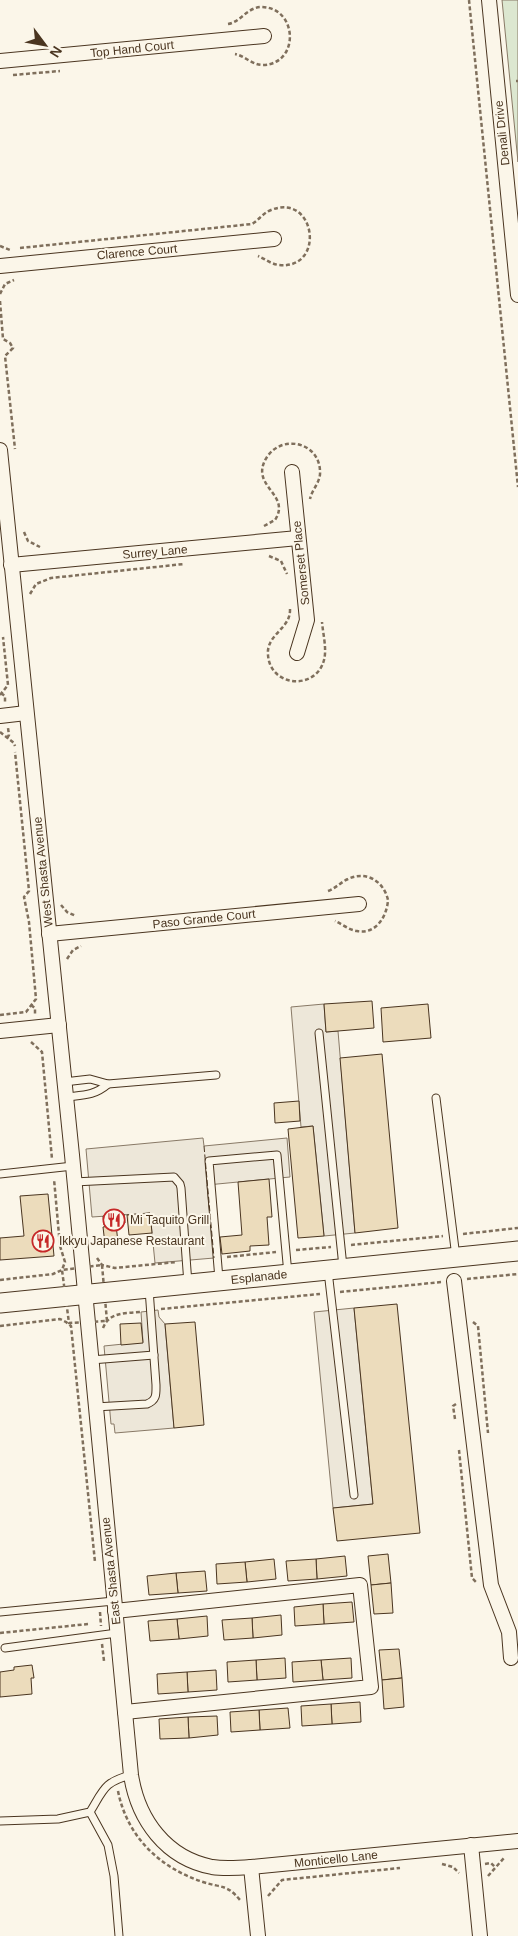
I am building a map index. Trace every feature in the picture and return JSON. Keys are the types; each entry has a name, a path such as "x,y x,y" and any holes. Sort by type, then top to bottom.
{"main road":[{"name":"Esplanade","path":"0,1303 518,1251"}],"street":[{"name":"Denali Drive","path":"489,0 514,219 518,295"},
{"name":"Top Hand Court","path":"0,61 264,36"},
{"name":"Clarence Court","path":"0,266 274,239"},
{"name":"West Shasta Avenue","path":"0,450 2,500 11,565 85,1294"},
{"name":"Somerset Place","path":"292,472 307,620 297,653"},
{"name":"Surrey Lane","path":"11,565 298,538"},
{"path":"0,716 26,713"},
{"name":"Paso Grande Court","path":"49,934 359,904"},
{"path":"0,1031 58,1025"},
{"path":"454,1280 490,1585 509,1632 511,1658"},
{"name":"East Shasta Avenue","path":"85,1294 131,1775 136,1801 142,1813 162,1840"},
{"path":"115,1606 360,1585 371,1687 125,1712"},
{"name":"Monticello Lane","path":"162,1840 181,1854 200,1864 227,1868 518,1841"},
{"path":"471,1845 480,1936"},
{"path":"251,1867 258,1936"}],"lane":[{"path":"318,1033 341,1246 330,1293 354,1495"},
{"path":"64,1082 90,1080 108,1084 216,1075"},
{"path":"66,1097 99,1092 108,1084"},
{"path":"436,1098 456,1258"},
{"path":"220,1281 209,1161 278,1155 288,1274"},
{"path":"0,1174 73,1166"},
{"path":"74,1182 174,1177 181,1188 188,1285"},
{"path":"95,1407 147,1404 153,1402 156,1398 148,1288"},
{"path":"91,1360 154,1355"},
{"path":"0,1612 115,1606"},
{"path":"5,1648 117,1633"},
{"path":"0,1821 58,1819 90,1812 107,1785 114,1780 131,1775"},
{"path":"90,1812 108,1844 114,1876 118,1936"}],"path":[{"path":"470,0 518,487"},
{"path":"0,301 3,339 10,343 12,348 5,356 16,454"},
{"path":"262,526 275,520 279,513 278,499 268,489 263,477 264,464 266,458 283,444 296,444 308,448 315,455 321,472 318,484 311,495 310,503"},
{"path":"23,528 25,538 31,544 46,547"},
{"path":"262,556 273,557 281,561 285,568 288,582"},
{"path":"30,597 36,584 51,578 185,564"},
{"path":"290,602 289,620 273,636 268,654 273,670 286,680 297,682 308,680 322,666 325,655 322,619"},
{"path":"0,695 8,686 3,636"},
{"path":"0,732 14,744 29,892 24,897 24,907 29,922 36,999 26,1012 0,1015"},
{"path":"326,892 332,890 346,879 362,875 372,878 380,884 387,894 388,900 383,919 368,930 357,932 338,922 329,921"},
{"path":"60,902 64,910 70,914 83,916"},
{"path":"67,962 74,950 85,946"},
{"path":"218,1258 518,1228"},
{"path":"95,1256 102,1265 111,1268 186,1261"},
{"path":"102,1334 104,1324 113,1316 518,1274"},
{"path":"0,1326 60,1320"},
{"path":"456,1426 453,1406 458,1400"},
{"path":"458,1444 472,1578 477,1583"},
{"path":"0,1633 88,1624"},
{"path":"489,1884 488,1875 502,1858 510,1858"},
{"path":"440,1864 453,1867 460,1877"},
{"path":"268,1896 282,1880 403,1868"}],"green space":[{"path":"502,0 518,0 518,162"}],"shaded area":[{"path":"324,1004 326,1032 338,1031 355,1233 324,1236 313,1126 301,1127 291,1007"},
{"path":"203,1138 204,1146 287,1138 290,1177 207,1185 214,1258 155,1263 150,1213 92,1217 86,1149"},
{"path":"354,1308 373,1504 333,1508 314,1312"},
{"path":"158,1310 159,1317 165,1324 174,1428 115,1433 114,1424 111,1424 104,1346 143,1342 141,1312"}],"building":[{"path":"372,1001 374,1028 326,1032 324,1004"},
{"path":"428,1004 431,1038 383,1042 381,1008"},
{"path":"382,1054 398,1228 355,1233 340,1058"},
{"path":"299,1101 300,1121 275,1123 274,1103"},
{"path":"313,1126 324,1236 298,1238 288,1129"},
{"path":"269,1179 272,1217 267,1217 269,1245 250,1246 250,1251 222,1254 220,1237 242,1235 238,1182"},
{"path":"48,1194 54,1256 0,1260 0,1238 24,1236 20,1196"},
{"path":"150,1213 152,1233 129,1235 127,1215"},
{"name":"Mi Taquito Grill","path":"124,1214 125,1223 104,1225 103,1216"},
{"path":"116,1225 118,1242 105,1244 103,1227"},
{"path":"397,1304 420,1533 337,1541 333,1508 373,1504 354,1308"},
{"path":"195,1322 204,1425 174,1428 165,1324"},
{"path":"141,1323 143,1343 121,1345 120,1324"},
{"path":"388,1554 391,1583 371,1585 368,1556"},
{"path":"345,1556 347,1576 317,1579 316,1559"},
{"path":"274,1559 276,1579 247,1582 245,1562"},
{"path":"316,1559 317,1579 288,1581 286,1561"},
{"path":"245,1562 247,1582 217,1584 216,1564"},
{"path":"205,1571 207,1591 178,1593 176,1573"},
{"path":"176,1573 178,1593 149,1595 147,1576"},
{"path":"391,1583 393,1613 374,1614 371,1585"},
{"path":"352,1602 354,1622 324,1624 323,1604"},
{"path":"323,1604 324,1624 295,1626 294,1607"},
{"path":"281,1615 282,1635 253,1638 252,1618"},
{"path":"207,1616 208,1636 179,1639 177,1619"},
{"path":"252,1618 253,1638 224,1640 222,1620"},
{"path":"177,1619 179,1639 150,1641 148,1621"},
{"path":"399,1649 402,1678 382,1680 379,1650"},
{"path":"285,1658 286,1678 257,1680 256,1660"},
{"path":"351,1658 352,1678 323,1680 321,1660"},
{"path":"256,1660 257,1680 228,1682 227,1662"},
{"path":"321,1660 323,1680 293,1682 292,1662"},
{"path":"32,1665 34,1678 31,1678 32,1694 0,1697 0,1672 14,1670 14,1667"},
{"path":"216,1670 217,1690 188,1692 187,1672"},
{"path":"187,1672 188,1692 158,1694 157,1674"},
{"path":"402,1678 404,1707 384,1709 382,1680"},
{"path":"360,1702 361,1722 332,1724 331,1704"},
{"path":"331,1704 332,1724 302,1726 301,1706"},
{"path":"288,1708 290,1728 260,1730 259,1710"},
{"path":"259,1710 260,1730 231,1732 230,1712"},
{"path":"217,1716 218,1735 189,1738 188,1717"},
{"path":"188,1717 189,1738 160,1739 159,1719"}],"fence":[{"path":"204,1146 214,1258"}],"place":[{"name":"Mi Taquito Grill","path":"114,1220"},
{"name":"Ikkyu Japanese Restaurant","path":"43,1241"}]}
